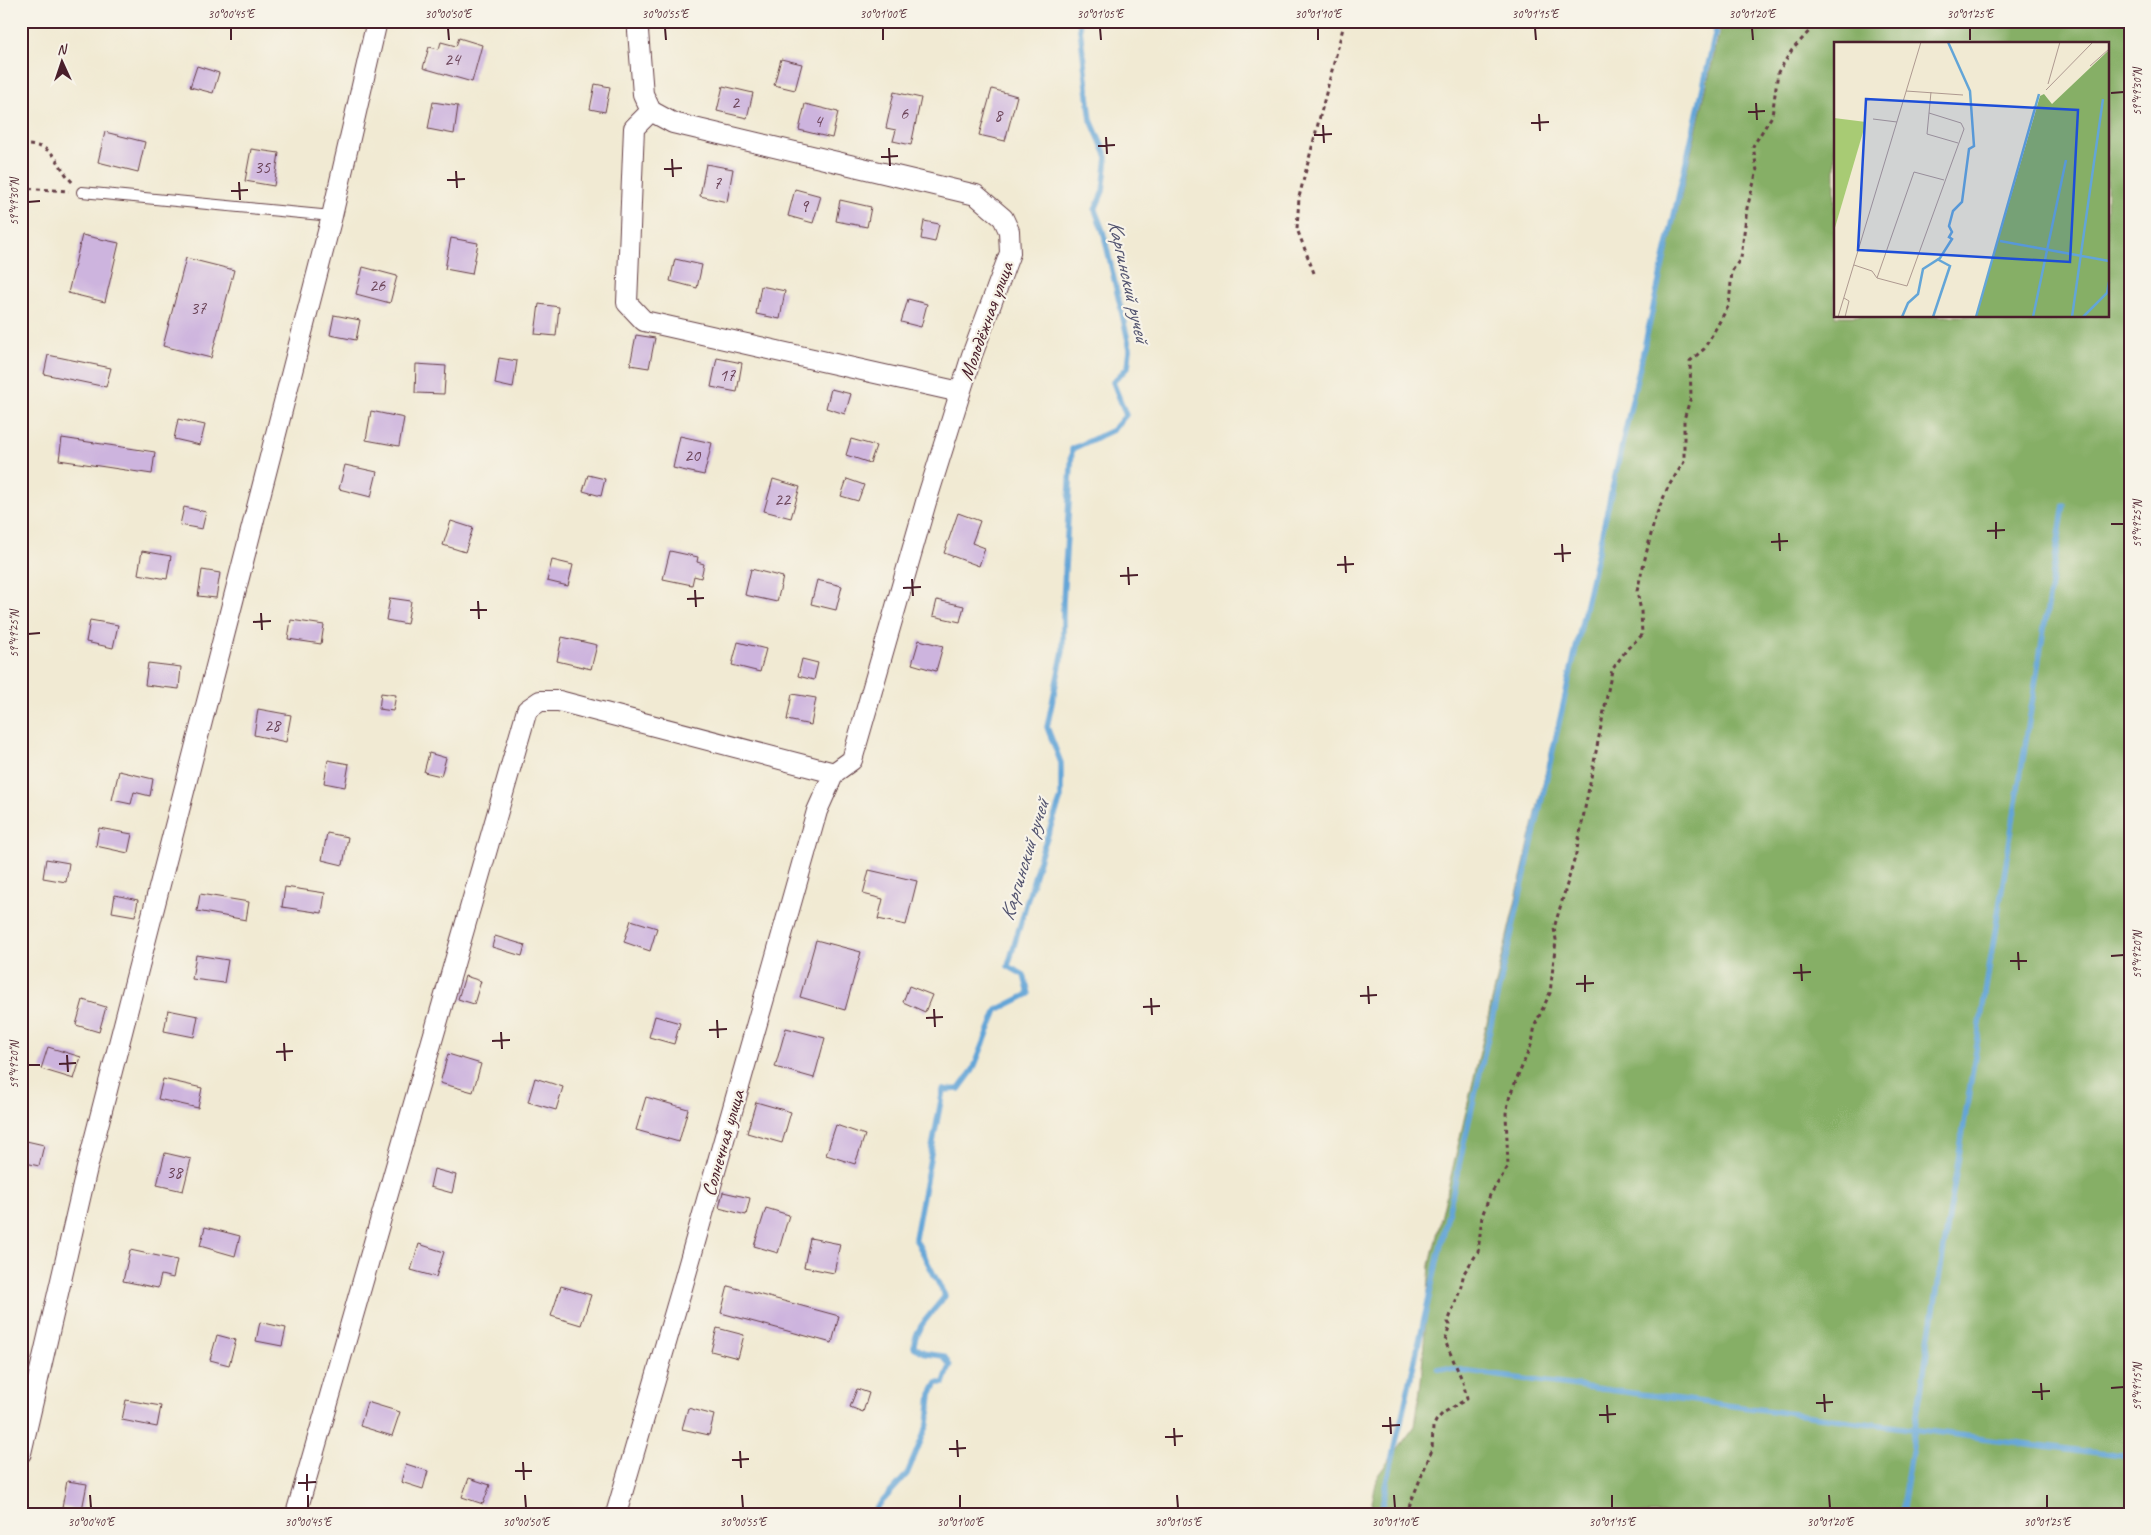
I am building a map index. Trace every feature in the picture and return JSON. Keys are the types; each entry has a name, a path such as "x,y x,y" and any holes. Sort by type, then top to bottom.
{"street":[{"path":"21,1453 87,1168 332,216 377,21"},
{"path":"639,21 638,31 643,94 651,111 634,128 627,303 644,321 960,392"},
{"name":"Молодёжная улица","path":"651,111 673,123 976,195 1002,218 1009,231 1010,253 960,392 926,502 852,760 834,773"},
{"path":"296,1514 527,710 540,701 560,701 834,773"},
{"name":"Солнечная улица","path":"616,1514 685,1279 817,811 834,773"}],"lane":[{"path":"82,192 332,216"}],"path":[{"path":"1314,274 1297,229 1299,196 1344,28 1343,21"},
{"path":"1406,1514 1432,1450 1433,1427 1436,1420 1443,1413 1467,1399 1463,1382 1445,1341 1450,1325 1448,1322 1464,1273 1478,1252 1482,1216 1490,1196 1508,1166 1506,1113 1510,1095 1532,1042 1535,1025 1550,993 1556,940 1554,928 1576,854 1612,670 1627,649 1642,634 1642,611 1638,591 1655,518 1668,487 1684,462 1684,419 1691,397 1690,361 1704,349 1729,305 1732,270 1742,258 1747,208 1757,171 1753,146 1772,116 1778,72 1792,50 1814,26 1814,21"},
{"path":"21,145 34,144 55,154 70,181 82,192"},
{"path":"21,188 82,192"}],"green space":[{"path":"1722,21 2130,21 2130,1514 1369,1514 1378,1475 1415,1426 1421,1382 1430,1265"}],"building":[{"path":"459,38 482,45 472,82 423,68 429,47 439,49 441,42 456,46"},
{"path":"781,59 802,64 795,90 774,85"},
{"path":"197,66 219,73 213,93 190,87"},
{"path":"595,84 610,87 605,112 590,109"},
{"path":"723,86 753,93 747,118 717,111"},
{"path":"992,89 1017,96 1005,141 979,135"},
{"path":"894,92 921,98 911,145 893,141 896,130 886,128"},
{"path":"433,102 458,106 454,134 428,129"},
{"path":"805,104 838,112 832,138 799,130"},
{"path":"105,132 145,142 138,172 98,162"},
{"path":"251,149 279,153 274,186 245,181"},
{"path":"706,164 733,169 727,202 700,196"},
{"path":"795,189 821,196 813,223 788,216"},
{"path":"840,200 871,207 867,227 836,221"},
{"path":"924,221 939,224 935,242 921,239"},
{"path":"82,235 119,243 105,302 68,293"},
{"path":"451,238 478,243 472,274 445,269"},
{"path":"186,258 234,270 211,358 163,346"},
{"path":"675,259 702,265 697,288 670,281"},
{"path":"363,267 397,276 390,303 356,294"},
{"path":"761,286 785,291 780,319 756,314"},
{"path":"908,299 927,304 921,327 901,322"},
{"path":"539,304 559,307 556,336 535,334"},
{"path":"334,315 360,320 356,340 330,335"},
{"path":"636,335 655,338 649,368 630,365"},
{"path":"48,355 111,368 106,387 44,374"},
{"path":"499,358 517,361 513,388 495,384"},
{"path":"717,358 742,363 737,392 711,387"},
{"path":"416,364 446,366 444,394 415,393"},
{"path":"831,389 851,394 845,414 826,408"},
{"path":"371,411 404,418 399,446 366,440"},
{"path":"178,419 205,425 200,445 174,439"},
{"path":"680,436 712,443 704,475 673,468"},
{"path":"62,438 155,452 152,474 59,460"},
{"path":"851,439 876,446 870,463 846,455"},
{"path":"345,465 377,472 371,497 339,489"},
{"path":"588,475 605,479 601,496 583,491"},
{"path":"773,479 800,487 791,518 764,511"},
{"path":"847,479 864,485 858,501 841,496"},
{"path":"184,507 206,512 202,529 180,525"},
{"path":"958,513 980,521 972,543 985,548 979,566 944,553"},
{"path":"451,521 473,528 465,552 443,545"},
{"path":"142,551 171,556 167,579 138,574"},
{"path":"670,551 698,557 697,562 704,564 701,578 694,576 692,585 663,579"},
{"path":"552,560 573,565 568,586 547,581"},
{"path":"751,569 783,577 777,602 745,595"},
{"path":"202,570 220,573 216,598 198,596"},
{"path":"817,580 842,586 836,610 811,604"},
{"path":"390,598 411,601 407,624 386,620"},
{"path":"937,600 964,606 960,622 933,616"},
{"path":"90,620 118,625 113,648 86,642"},
{"path":"291,620 324,625 321,644 288,639"},
{"path":"562,637 597,645 591,669 557,661"},
{"path":"919,640 943,646 936,671 912,664"},
{"path":"738,642 766,649 760,672 732,665"},
{"path":"802,659 818,663 814,680 798,676"},
{"path":"148,663 181,667 179,689 145,685"},
{"path":"381,693 396,695 393,711 379,709"},
{"path":"792,694 816,698 811,725 787,720"},
{"path":"258,709 291,715 286,742 254,735"},
{"path":"429,753 446,758 441,776 424,772"},
{"path":"328,760 349,764 345,787 324,783"},
{"path":"119,771 153,779 150,796 134,792 131,804 112,800"},
{"path":"99,828 132,834 128,853 96,846"},
{"path":"327,833 348,837 343,865 322,860"},
{"path":"46,859 69,863 66,882 43,878"},
{"path":"869,870 917,881 906,925 878,919 883,899 863,894"},
{"path":"285,887 325,893 322,913 282,907"},
{"path":"200,894 249,902 246,920 197,911"},
{"path":"115,895 138,900 135,916 112,912"},
{"path":"631,920 657,928 650,951 624,942"},
{"path":"495,936 525,945 522,956 492,947"},
{"path":"816,940 861,952 845,1010 800,997"},
{"path":"196,955 228,960 224,983 192,979"},
{"path":"465,976 481,981 474,1004 458,999"},
{"path":"909,986 932,995 925,1012 903,1002"},
{"path":"83,1000 106,1007 99,1032 76,1025"},
{"path":"168,1010 198,1016 194,1037 164,1031"},
{"path":"655,1016 680,1023 674,1044 649,1037"},
{"path":"786,1028 825,1038 814,1078 775,1067"},
{"path":"48,1047 81,1057 74,1079 41,1069"},
{"path":"448,1054 481,1064 473,1092 440,1083"},
{"path":"535,1078 563,1087 556,1110 528,1102"},
{"path":"163,1079 202,1088 198,1108 158,1099"},
{"path":"646,1097 688,1109 679,1142 636,1130"},
{"path":"756,1102 791,1112 782,1143 747,1133"},
{"path":"836,1125 865,1135 855,1164 826,1155"},
{"path":"22,1140 44,1145 39,1166 21,1162"},
{"path":"165,1153 191,1159 183,1191 157,1185"},
{"path":"434,1169 456,1175 452,1193 430,1187"},
{"path":"723,1192 750,1198 746,1215 719,1208"},
{"path":"766,1208 789,1215 778,1253 754,1246"},
{"path":"205,1227 240,1236 235,1256 200,1246"},
{"path":"810,1238 840,1244 834,1273 804,1267"},
{"path":"419,1244 444,1252 436,1277 411,1270"},
{"path":"130,1250 177,1260 173,1278 161,1275 158,1288 123,1281"},
{"path":"561,1286 591,1295 581,1325 551,1316"},
{"path":"728,1286 839,1316 832,1343 721,1313"},
{"path":"260,1322 286,1328 282,1346 256,1341"},
{"path":"717,1328 744,1335 738,1358 711,1351"},
{"path":"217,1335 236,1340 229,1365 210,1360"},
{"path":"857,1389 869,1393 863,1412 850,1407"},
{"path":"126,1400 161,1406 157,1427 122,1420"},
{"path":"367,1402 400,1412 392,1436 360,1426"},
{"path":"688,1408 714,1415 709,1435 682,1429"},
{"path":"406,1464 428,1471 423,1489 401,1482"},
{"path":"469,1478 490,1485 483,1504 462,1497"},
{"path":"67,1481 87,1484 82,1510 62,1507"}],"waterway":[{"name":"Каргинский ручей","path":"871,1514 907,1474 928,1424 931,1394 937,1383 944,1383 950,1366 944,1356 927,1354 914,1347 917,1333 921,1326 945,1296 915,1238 943,1090 959,1089 973,1070 997,1010 1029,994 1024,975 1008,966 1041,854 1061,798 1061,763 1047,727 1063,651 1063,603 1072,449 1113,430 1126,415 1113,382 1128,367 1130,349 1103,231 1095,210 1103,191 1107,157 1091,120 1079,21"},
{"path":"1380,1514 1718,21"},
{"path":"1901,1514 2064,505"},
{"path":"1438,1368 2130,1457"}]}
